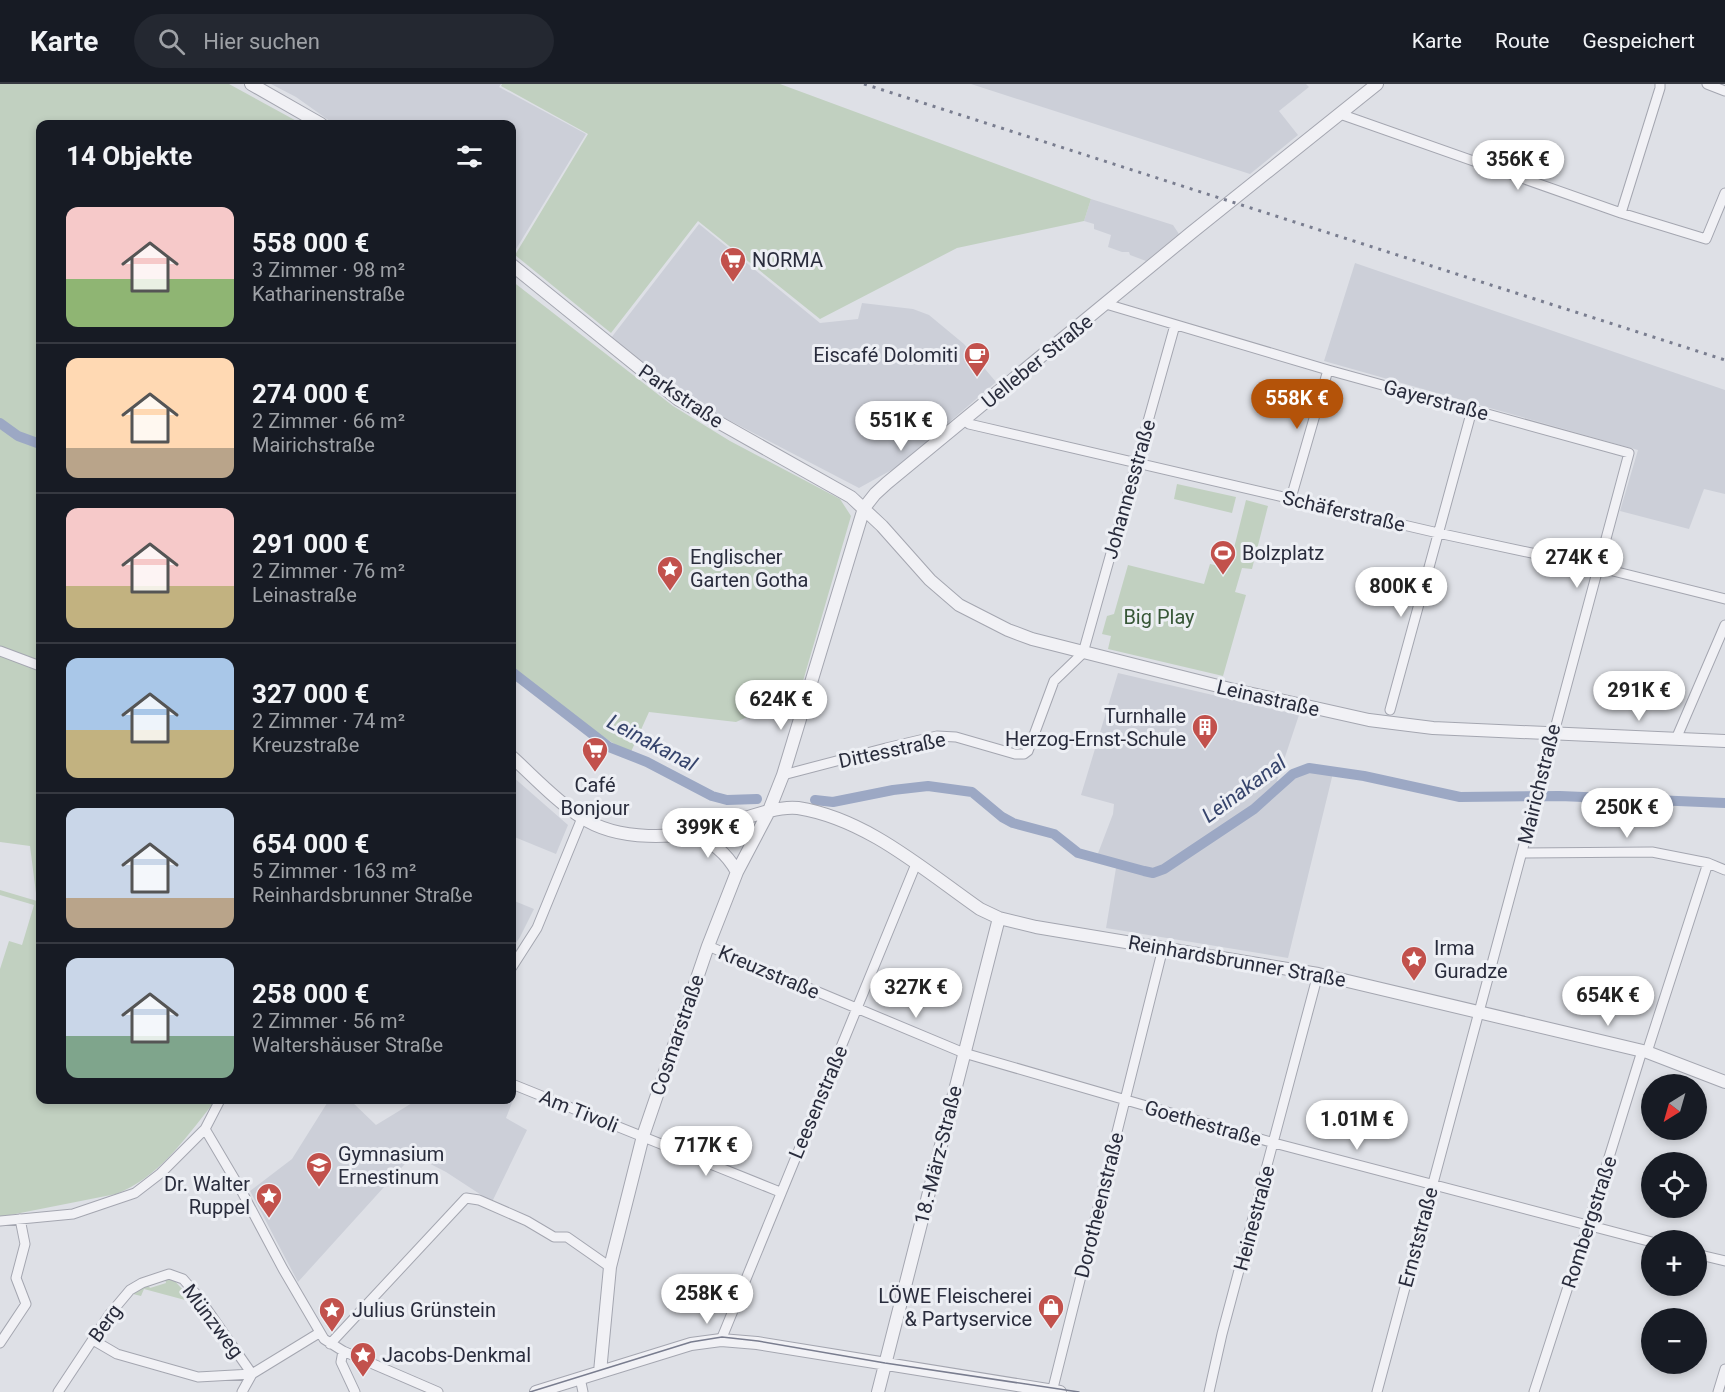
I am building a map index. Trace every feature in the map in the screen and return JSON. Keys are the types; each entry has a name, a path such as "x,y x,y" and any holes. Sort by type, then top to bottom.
{"street":[{"path":"251,84 314,120"},
{"name":"Uelleber Straße","path":"768,813 783,775 864,508 875,494 1377,84"},
{"path":"1621,213 1660,84"},
{"path":"1707,84 1725,91"},
{"path":"1340,114 1621,213 1706,239 1725,193"},
{"name":"Parkstraße","path":"516,268 679,400 839,489 864,508"},
{"name":"Gayerstraße","path":"1106,304 1328,370 1629,453"},
{"name":"Johannesstraße","path":"1083,653 1175,325"},
{"path":"1291,498 1328,370"},
{"path":"1390,710 1472,410"},
{"name":"Schäferstraße","path":"964,420 969,424 1437,533 1597,567 1725,599"},
{"name":"Mairichstraße","path":"1478,1012 1629,453"},
{"name":"Leinastraße","path":"864,508 930,580 959,605 1008,630 1083,653 1369,720 1432,728 1725,741"},
{"path":"1676,739 1725,625"},
{"path":"0,651 36,664"},
{"name":"Dittesstraße","path":"783,775 937,736 956,737 1015,754 1024,754 1028,751 1054,681 1083,653"},
{"name":"Reinhardsbrunner Straße","path":"516,761 582,818 604,828 646,836 690,833 797,808 863,829 980,909 999,918 1036,927 1318,974 1645,1051 1725,1082"},
{"name":"Cosmarstraße","path":"600,1372 610,1267 643,1136 708,946 737,872 768,813"},
{"path":"516,961 537,928 582,818"},
{"path":"690,833 719,849 726,855 737,872"},
{"path":"1522,853 1652,852 1708,863 1725,870"},
{"name":"Rombergstraße","path":"1534,1392 1708,863"},
{"name":"Leesenstraße","path":"721,1340 916,864"},
{"name":"18.-März-Straße","path":"878,1392 999,918"},
{"name":"Kreuzstraße","path":"708,946 964,1053"},
{"name":"Dorotheenstraße","path":"1055,1392 1163,948"},
{"name":"Heinestraße","path":"1209,1392 1222,1334 1318,974"},
{"name":"Ernststraße","path":"1377,1392 1478,1012"},
{"name":"Goethestraße","path":"964,1053 1274,1143 1641,1239"},
{"name":"Am Tivoli","path":"516,1086 780,1192"},
{"path":"0,1221 73,1214 135,1193 161,1173 205,1129 218,1104"},
{"path":"205,1129 217,1146 267,1242 319,1333 330,1344 343,1351 438,1392"},
{"path":"330,1344 466,1198 479,1200 527,1221 554,1237 567,1237 610,1267"},
{"path":"0,1343 26,1304 16,1278 25,1244 20,1218"},
{"path":"1707,1257 1725,1261"},
{"name":"Berg","path":"58,1392 109,1314 130,1290 142,1283 169,1274"},
{"name":"Münzweg","path":"169,1274 183,1279 197,1294 252,1374"},
{"path":"93,1340 117,1354 198,1377 252,1374 319,1333"},
{"path":"536,1392 691,1344 721,1340 757,1343 1055,1392"},
{"path":"343,1351 341,1362 355,1392"},
{"path":"1718,1392 1725,1369"},
{"path":"242,1392 252,1374"},
{"path":"580,1378 583,1392"}],"shaded area":[{"path":"271,84 501,84 499,87 586,134 516,249 516,120 328,120 296,97"},
{"path":"971,84 1306,84 1309,87 1279,111 1298,135 1250,174"},
{"path":"1091,199 1173,225 1179,234 1146,261 1130,255 1129,252 1108,247 1111,235 1094,229 1094,224 1084,221"},
{"path":"699,224 820,323 858,319 862,303 913,309 929,315 964,344 996,382 897,467 859,488 687,398 611,338"},
{"path":"1355,263 1725,390 1725,494 1704,489 1689,529 1620,511 1638,450 1324,361"},
{"path":"1118,673 1299,715 1277,781 1280,782 1289,775 1312,766 1334,769 1288,958 1106,928 1117,862 1097,856 1113,814 1114,804 1081,795"},
{"path":"516,780 568,825 556,854 516,838"},
{"path":"516,902 534,909 516,943"},
{"name":"Gymnasium Ernestinum","path":"326,1104 354,1104 376,1125 410,1104 511,1104 506,1118 527,1130 492,1202 446,1172 413,1155 298,1282 250,1191 292,1159"}],"green space":[{"path":"0,84 229,84 295,120 36,120 36,893 30,846 0,842"},
{"path":"502,84 780,84 1091,199 1084,221 957,248 820,319 698,221 611,333 516,256 588,134 501,86"},
{"name":"Englischer Garten Gotha","path":"516,284 673,406 730,441 840,499 851,516 792,719 758,712 736,722 649,712 630,754 585,725 516,671"},
{"path":"1177,484 1236,497 1232,513 1174,499"},
{"name":"Big Play","path":"1246,500 1268,506 1252,569 1242,568 1235,592 1246,595 1223,676 1108,649 1111,636 1102,634 1107,616 1114,614 1128,565 1204,584 1210,564 1229,568"},
{"path":"0,890 36,901 36,1104 212,1104 169,1157 131,1187 116,1194 0,1217 0,969 9,941 22,945 34,905 0,895"},
{"path":"172,1278 183,1290 186,1288 200,1304 144,1289 141,1296 133,1294 148,1285 150,1288 166,1283 165,1279"}],"waterway":[{"name":"Leinakanal","path":"0,423 18,436 36,443"},
{"name":"Leinakanal","path":"516,675 609,747 647,762 712,796 727,800 757,799"},
{"name":"Leinakanal","path":"815,800 833,802 893,790 928,786 972,792 1002,817 1013,823 1054,834 1078,853 1153,873 1164,869 1254,809 1293,774 1309,768 1364,776 1460,797 1560,796 1725,803"}],"tram line":[{"path":"530,1392 691,1342 722,1337 1079,1392"}],"railway":[{"path":"864,84 1725,360"}],"place":[{"name":"NORMA","path":"733,283"},
{"name":"Eiscafé Dolomiti","path":"977,378"},
{"name":"Bolzplatz","path":"1223,576"},
{"name":"Englischer Garten Gotha","path":"670,592"},
{"name":"Turnhalle Herzog-Ernst-Schule","path":"1205,750"},
{"name":"Café Bonjour","path":"595,773"},
{"name":"Irma Guradze","path":"1414,982"},
{"name":"Gymnasium Ernestinum","path":"319,1188"},
{"name":"Dr. Walter Ruppel","path":"269,1219"},
{"name":"LÖWE Fleischerei & Partyservice","path":"1051,1330"},
{"name":"Julius Grünstein","path":"332,1333"},
{"name":"Jacobs-Denkmal","path":"363,1378"}]}
